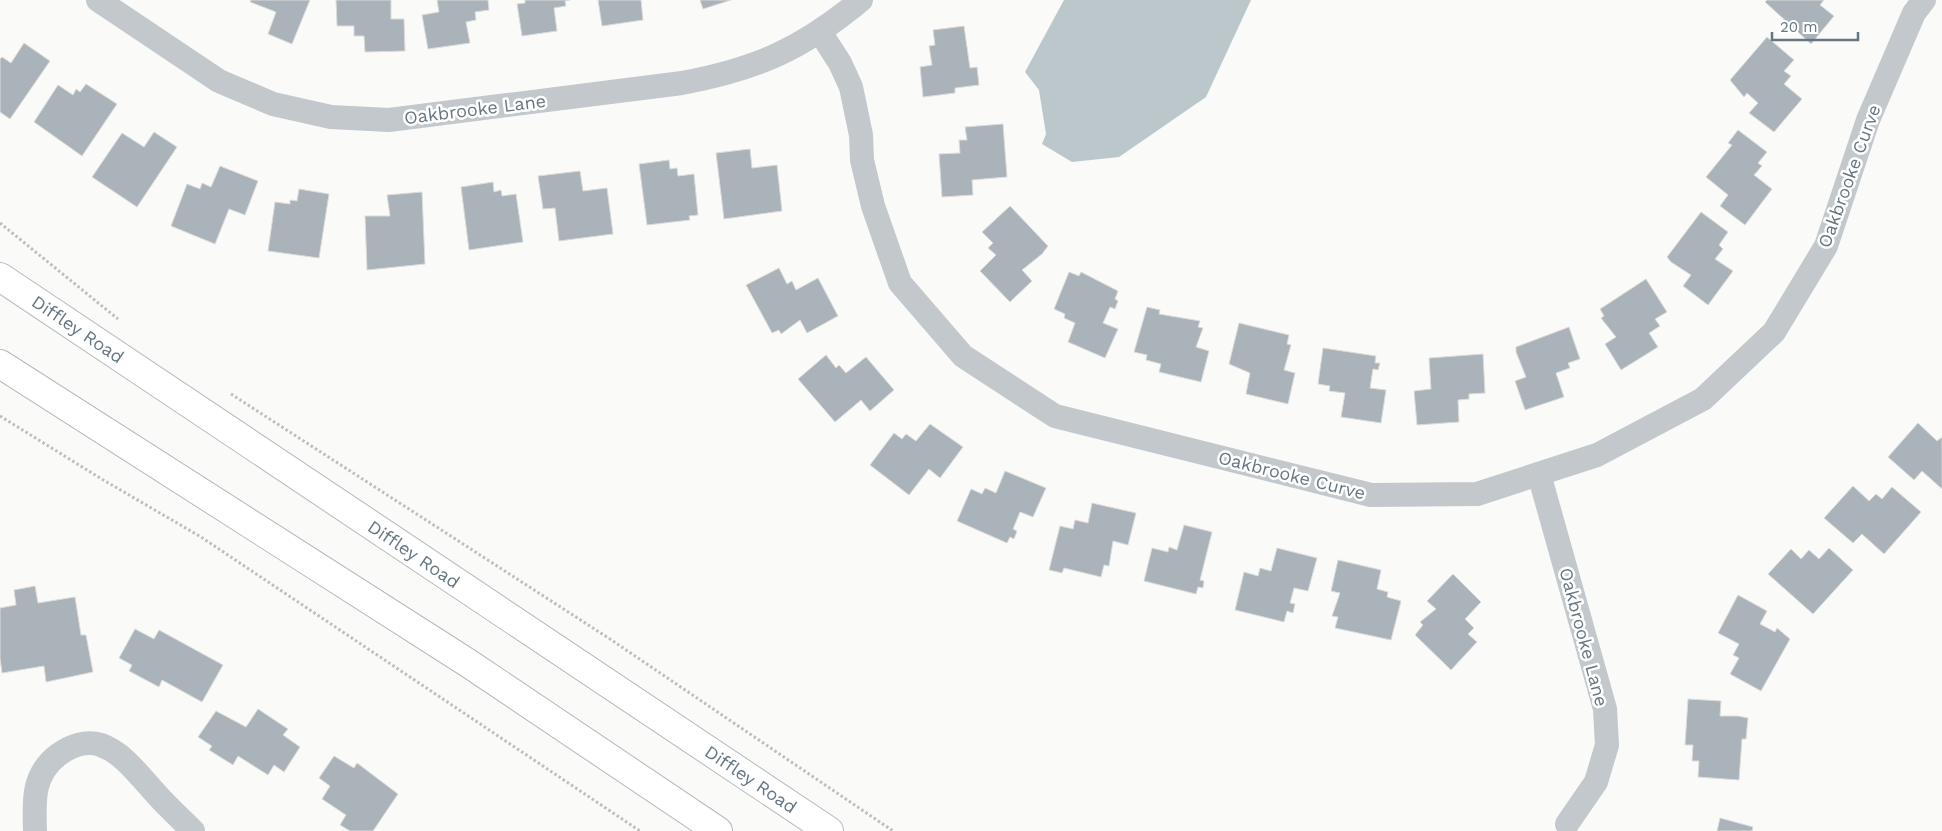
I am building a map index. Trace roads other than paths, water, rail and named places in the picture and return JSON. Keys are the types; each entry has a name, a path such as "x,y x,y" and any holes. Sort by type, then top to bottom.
{"main road":[{"name":"Diffley Road","path":"0,276 829,831"},
{"path":"0,364 468,663 718,831"}],"street":[{"name":"Oakbrooke Lane","path":"98,0 218,80 245,93 272,104 331,117 389,120 682,83 718,76 754,66 788,51 820,32 861,0"},
{"name":"Oakbrooke Curve","path":"820,32 840,63 851,87 860,135 862,160 874,206 900,283 963,356 1055,416 1371,495 1477,494 1597,455 1703,399 1774,332 1826,246 1868,120 1914,13 1924,0"},
{"name":"Oakbrooke Lane","path":"1540,474 1605,709 1607,745 1596,782 1567,824"},
{"path":"35,831 34,797 40,778 49,762 64,751 80,743 100,744 119,755 193,831"}]}
